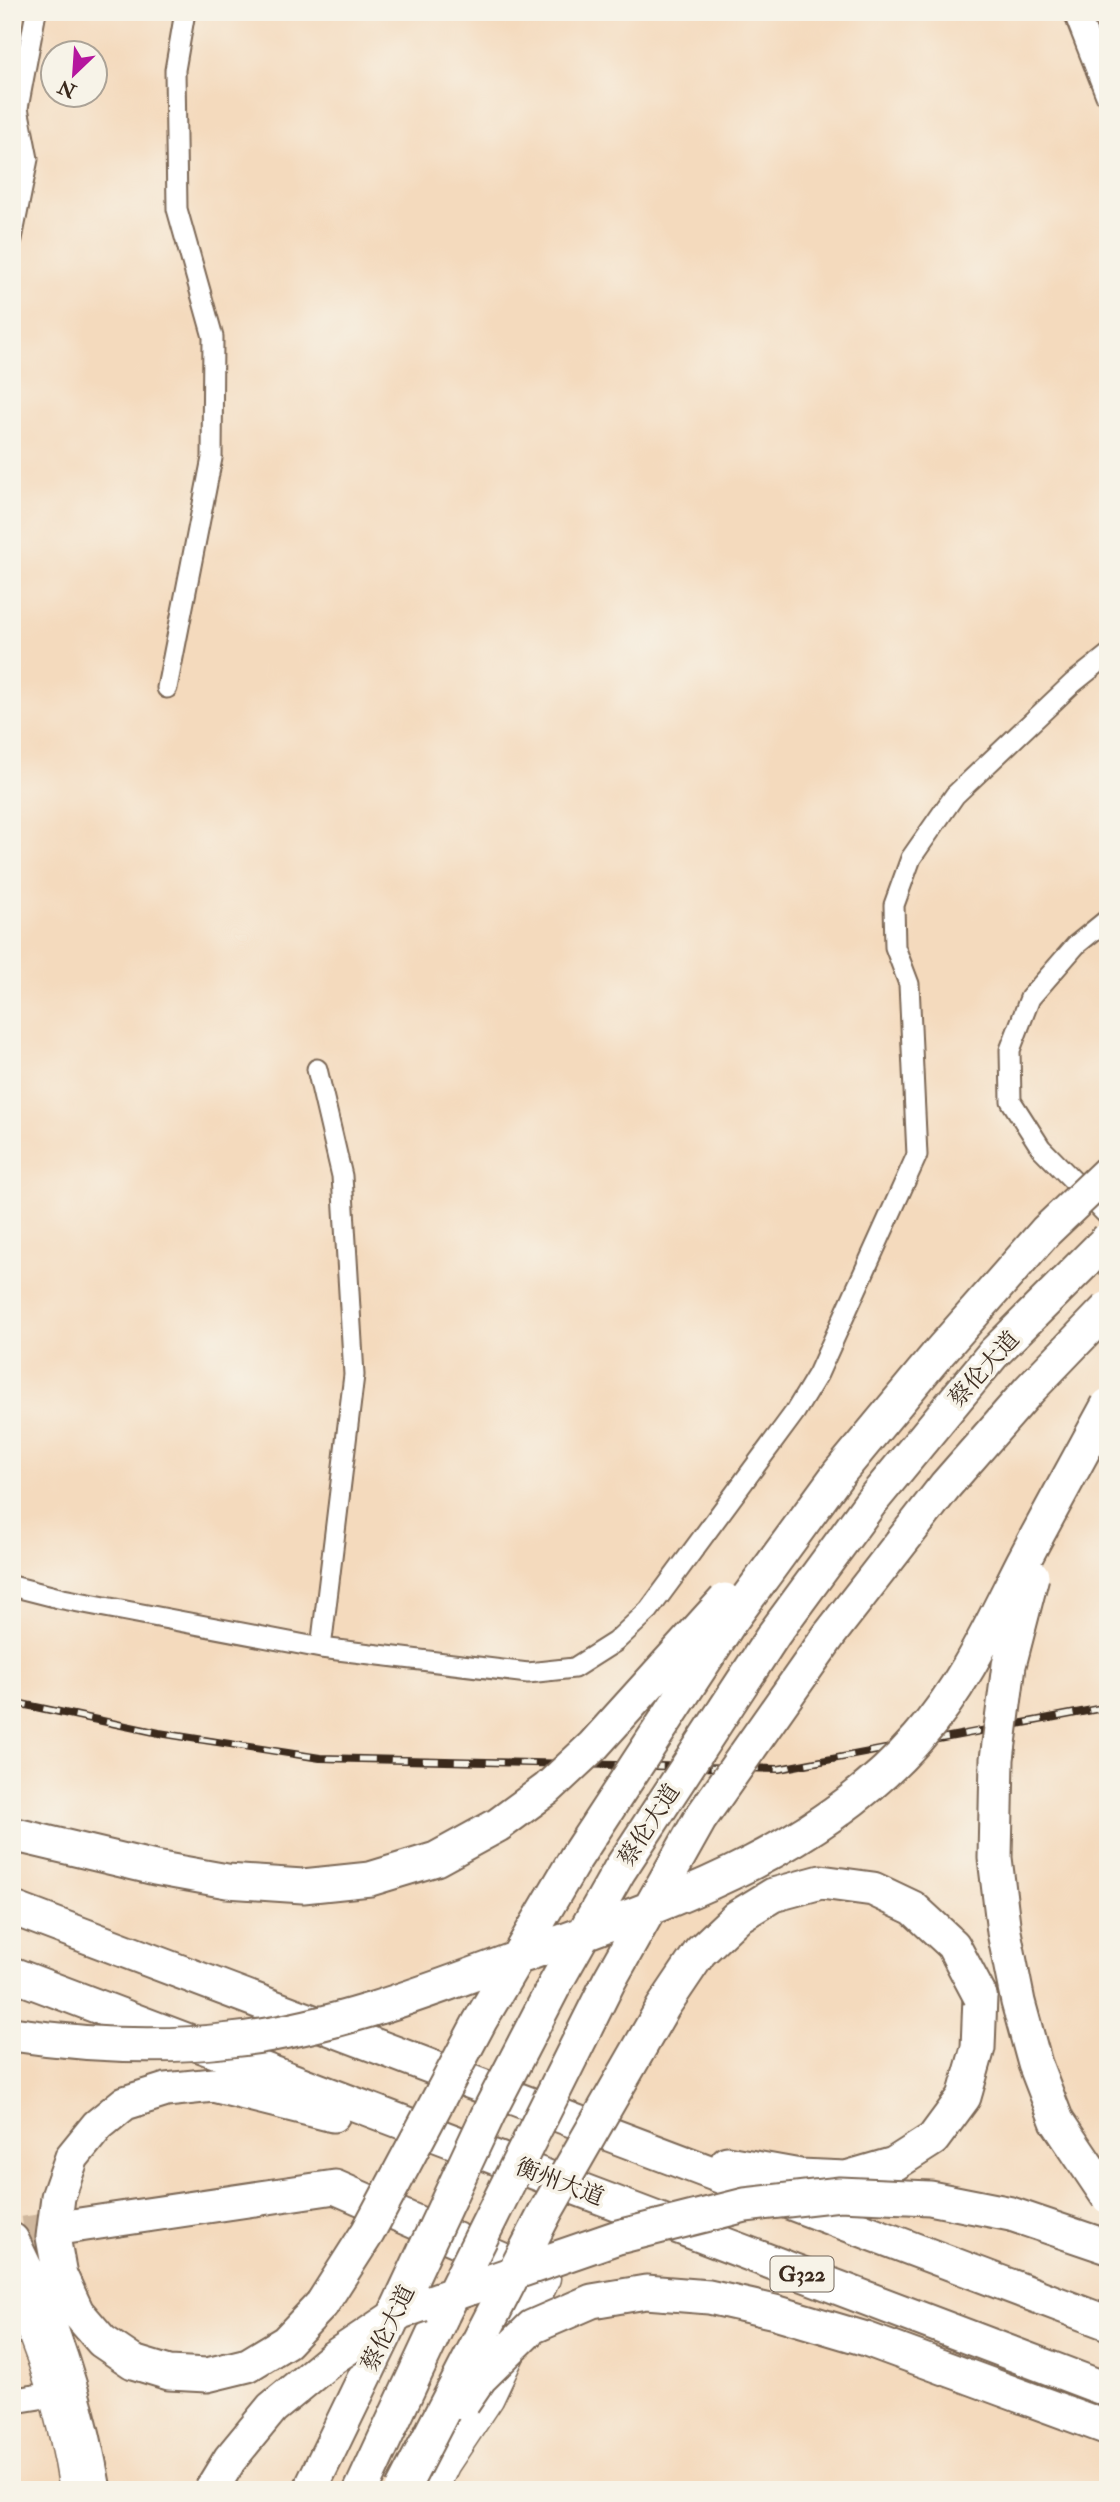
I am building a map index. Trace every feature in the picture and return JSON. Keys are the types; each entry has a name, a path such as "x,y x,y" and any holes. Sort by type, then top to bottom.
{"highway":[{"path":"12,1833 167,1870 227,1881 303,1886 370,1879 436,1859 498,1825 547,1789 593,1746 839,1473 936,1356 1046,1231 1108,1172"},
{"name":"蔡伦大道","path":"310,2490 492,2106 554,1986 619,1871 774,1634 871,1502 993,1354 1108,1239"},
{"name":"蔡伦大道","path":"361,2490 443,2314 609,1981 700,1819 830,1634 945,1486 1029,1390 1108,1308"},
{"path":"12,2034 71,2043 154,2046 233,2040 328,2021 414,1997 671,1901 743,1868 818,1826 876,1779 917,1739 946,1702 977,1653 1108,1405"},
{"path":"496,2158 213,2085 166,2090 125,2103 98,2125 72,2157 58,2197 53,2237 60,2275 78,2312 102,2341 133,2362 169,2373 207,2375 248,2365 286,2342 323,2304 368,2232 480,2021 575,1858 730,1622 839,1473"},
{"path":"1056,1503 1031,1579 1009,1665 997,1759 995,1858 1004,1932 1018,2002 1035,2064 1057,2122 1108,2197"},
{"path":"404,2490 547,2211 663,2007 701,1952 737,1917 773,1895 821,1882 873,1889 913,1908 953,1945 980,1996 978,2048 964,2096 933,2139 894,2164 846,2178 800,2175 650,2149"},
{"path":"12,1908 1108,2323"},
{"name":"衡州大道","path":"12,1974 1108,2389"},
{"path":"66,2227 335,2187 544,2278"},
{"path":"211,2490 230,2459 272,2408 334,2357 401,2312 618,2237 745,2205 840,2194 930,2198 1011,2214 1108,2247"},
{"path":"16,2236 58,2344 85,2439 94,2490"},
{"path":"404,2490 480,2378 532,2327 592,2301 646,2292 709,2297 788,2316 866,2339 1108,2428"}],"main road":[{"path":"431,2490 444,2463 488,2397 544,2278"},
{"path":"12,2282 25,2310 53,2390 70,2452 76,2490"}],"street":[{"path":"12,239 28,159 18,108 36,12"},
{"path":"167,688 212,458 213,337 177,209 175,70 185,12"},
{"path":"1076,12 1108,94"},
{"path":"12,1586 63,1599 321,1648 528,1673 574,1668 615,1642 649,1611 794,1412 818,1374 917,1155 909,984 895,947 894,905 911,858 955,795 1073,683 1108,655"},
{"path":"1108,919 1076,945 1030,998 1010,1050 1011,1101 1041,1148 1108,1216"},
{"path":"317,1069 342,1176 354,1375 321,1648"},
{"path":"12,2391 53,2390"},
{"path":"12,2401 53,2390"}],"tunnel":[{"path":"24,2233 66,2227"}],"railway":[{"path":"12,1702 159,1733 320,1758 779,1769 1108,1707"}]}
